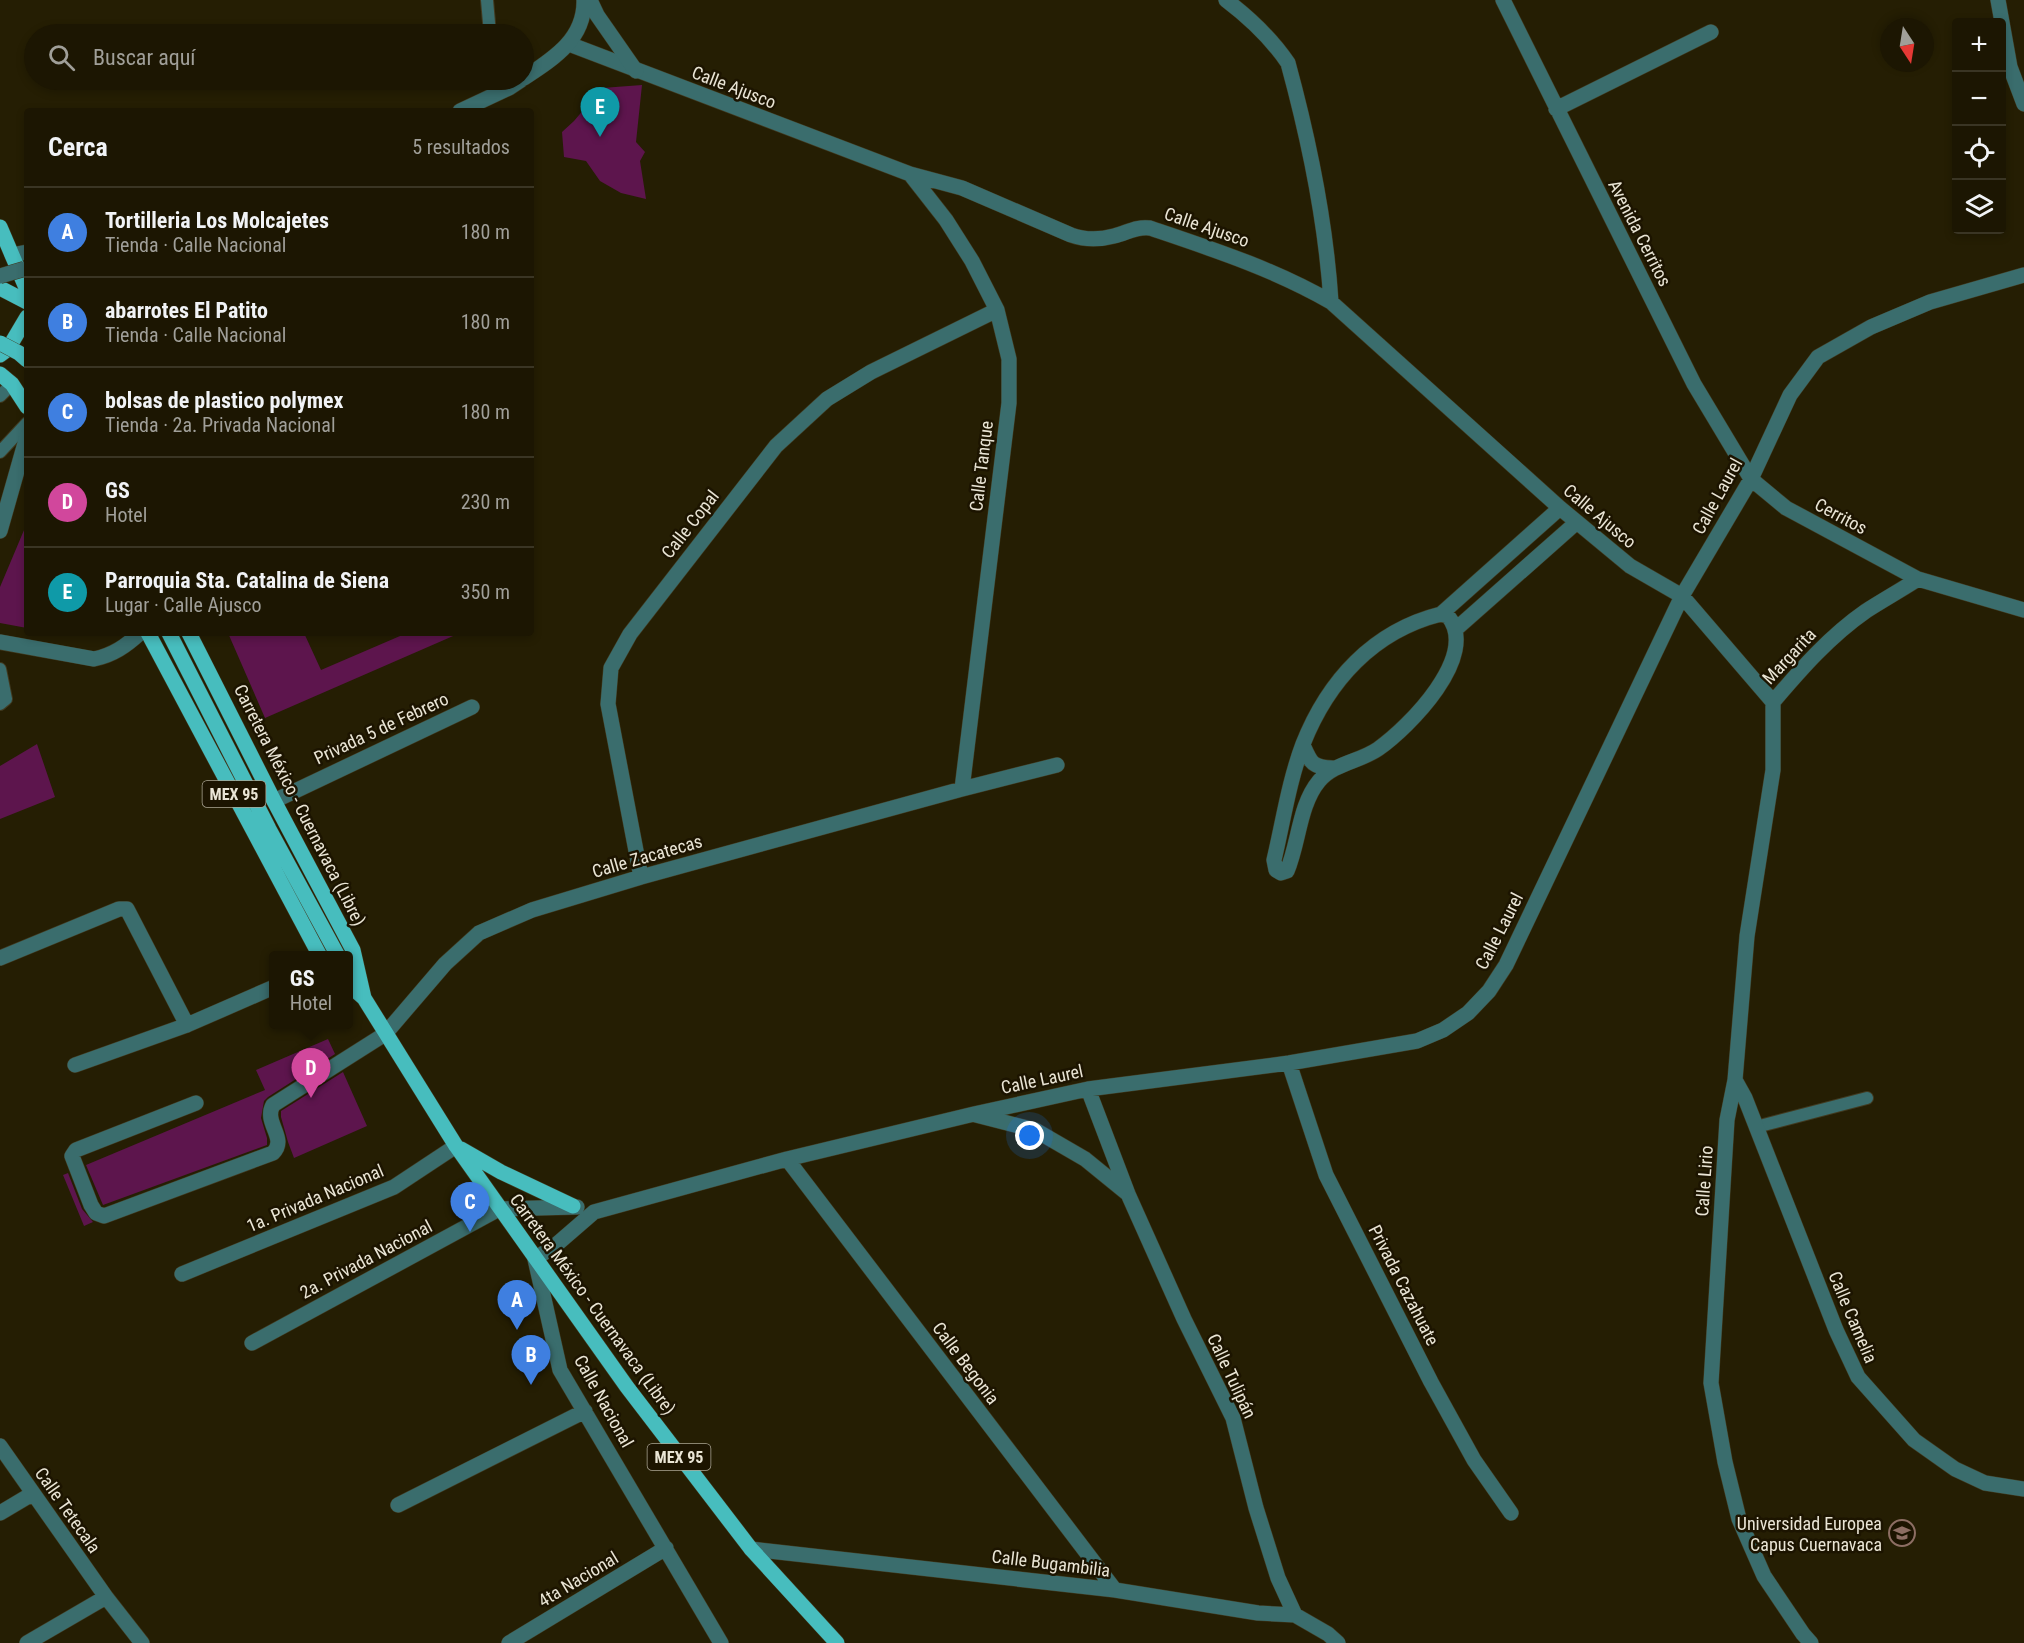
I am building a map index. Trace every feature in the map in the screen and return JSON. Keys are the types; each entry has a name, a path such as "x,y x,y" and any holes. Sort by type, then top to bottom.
{"main road":[{"path":"0,227 24,283"},
{"path":"0,288 24,301"},
{"path":"0,298 24,302"},
{"path":"0,355 8,349 24,323"},
{"path":"0,343 24,357"},
{"path":"0,374 12,384 24,402"},
{"name":"MEX 95","path":"150,636 317,951"},
{"path":"171,636 269,829 336,951"},
{"name":"Carretera México - Cuernavaca (Libre)","path":"191,636 353,950 364,998 456,1146 627,1387 752,1549 837,1643"},
{"path":"353,981 364,998"},
{"name":"Carretera México - Cuernavaca (Libre)","path":"353,988 364,998"},
{"path":"456,1146 501,1172 573,1206"}],"street":[{"path":"534,70 557,56 569,44 580,26 585,11 584,0"},
{"path":"590,0 597,15 636,71"},
{"path":"1226,0 1246,15 1273,41 1288,63 1323,221 1331,302"},
{"name":"Avenida Cerritos","path":"1503,0 1694,384 1751,479"},
{"path":"1998,0 2010,67 2024,104"},
{"path":"1556,109 1711,32"},
{"name":"Calle Ajusco","path":"569,44 910,174 962,188 1080,238 1102,238 1140,226 1150,228 1246,261 1301,285 1331,302 1560,508 1630,566 1682,596"},
{"path":"466,108 498,90"},
{"name":"Calle Tanque","path":"910,174 946,220 972,261 997,310 1009,360 1009,403 962,789"},
{"path":"0,276 24,270"},
{"name":"Calle Laurel","path":"535,1259 557,1244 594,1212 787,1159 1088,1089 1289,1063 1417,1041 1443,1029 1468,1013 1489,991 1506,965 1682,596 1751,479 1790,395 1818,357 1871,327 1930,302 2024,275"},
{"name":"Calle Copal","path":"641,878 608,704 611,668 630,634 776,446 827,399 871,372 997,310"},
{"path":"0,531 24,447"},
{"name":"Cerritos","path":"1751,479 1786,508 1918,579 2024,610"},
{"path":"1441,614 1560,508"},
{"path":"1456,629 1577,522"},
{"name":"Margarita","path":"1682,596 1773,702 1798,672 1831,640 1866,611 1918,579"},
{"path":"1303,746 1310,761 1318,768 1332,768 1359,760 1377,750 1427,704 1450,666 1455,648 1456,629 1448,616 1441,614 1419,619 1403,626 1365,652 1327,696 1303,746 1274,860 1276,870 1281,873 1287,871 1291,861 1309,797 1332,768"},
{"path":"0,642 94,659 119,651 136,636"},
{"name":"Calle Lirio","path":"1773,702 1773,770 1746,936 1735,1080 1727,1120 1711,1383 1725,1462 1739,1519 1764,1576 1811,1643"},
{"name":"Privada 5 de Febrero","path":"274,801 472,707"},
{"name":"Calle Zacatecas","path":"196,1103 75,1150 72,1156 96,1213 104,1215 273,1153 278,1148 279,1141 270,1119 269,1111 273,1105 385,1034 445,964 479,933 532,910 641,878 1057,765"},
{"path":"0,958 119,909 127,909 187,1025"},
{"path":"75,1065 187,1025 269,989"},
{"name":"Privada Cazahuate","path":"1289,1063 1326,1175 1436,1392 1474,1460 1511,1513"},
{"name":"Calle Camelia","path":"1735,1080 1745,1098 1836,1330 1858,1377 1914,1440 1955,1469 1985,1483 2024,1489"},
{"name":"Calle Tulipán","path":"1088,1089 1128,1194 1184,1319 1233,1418 1256,1508 1278,1578 1295,1615"},
{"name":"Calle Tulipán","path":"974,1114 1035,1130 1085,1159 1128,1194"},
{"name":"1a. Privada Nacional","path":"182,1274 394,1187 456,1146"},
{"name":"Calle Begonia","path":"787,1159 1114,1590"},
{"path":"499,1209 573,1206 594,1212"},
{"name":"2a. Privada Nacional","path":"252,1343 499,1209"},
{"name":"Calle Nacional","path":"535,1259 560,1370 720,1643"},
{"path":"398,1505 585,1411"},
{"name":"Calle Tetecala","path":"0,1446 106,1597 142,1643"},
{"path":"0,1513 32,1494"},
{"name":"4ta Nacional","path":"509,1643 666,1548"},
{"name":"Calle Bugambilia","path":"752,1549 1114,1590 1258,1613 1295,1615 1328,1634 1338,1643"},
{"path":"27,1643 106,1597"}],"lane":[{"path":"487,0 489,24"},
{"path":"0,396 12,384"},
{"path":"0,452 24,426"},
{"path":"0,669 6,699 0,704"},
{"path":"1756,1126 1867,1098"}],"building":[{"path":"642,85 636,142 645,152 640,161 646,199 621,193 600,181 586,161 564,157 562,132 602,88"},
{"path":"24,530 24,627 0,623 0,587"},
{"path":"229,636 305,636 321,670 400,636 453,636 265,718"},
{"path":"37,744 55,797 0,819 0,766"},
{"path":"328,1039 335,1054 264,1101 261,1118 267,1145 103,1205 86,1165 265,1090 256,1070"},
{"path":"343,1072 367,1126 294,1158 281,1111"},
{"path":"68,1173 82,1209 93,1222 84,1226 63,1175"}],"place":[{"name":"Parroquia Sta. Catalina de Siena","path":"600,137"},
{"name":"GS","path":"311,1098"},
{"name":"bolsas de plastico polymex","path":"470,1232"},
{"name":"Tortilleria Los Molcajetes","path":"517,1330"},
{"name":"abarrotes El Patito","path":"531,1385"},
{"name":"Universidad Europea Capus Cuernavaca","path":"1902,1533"}]}
